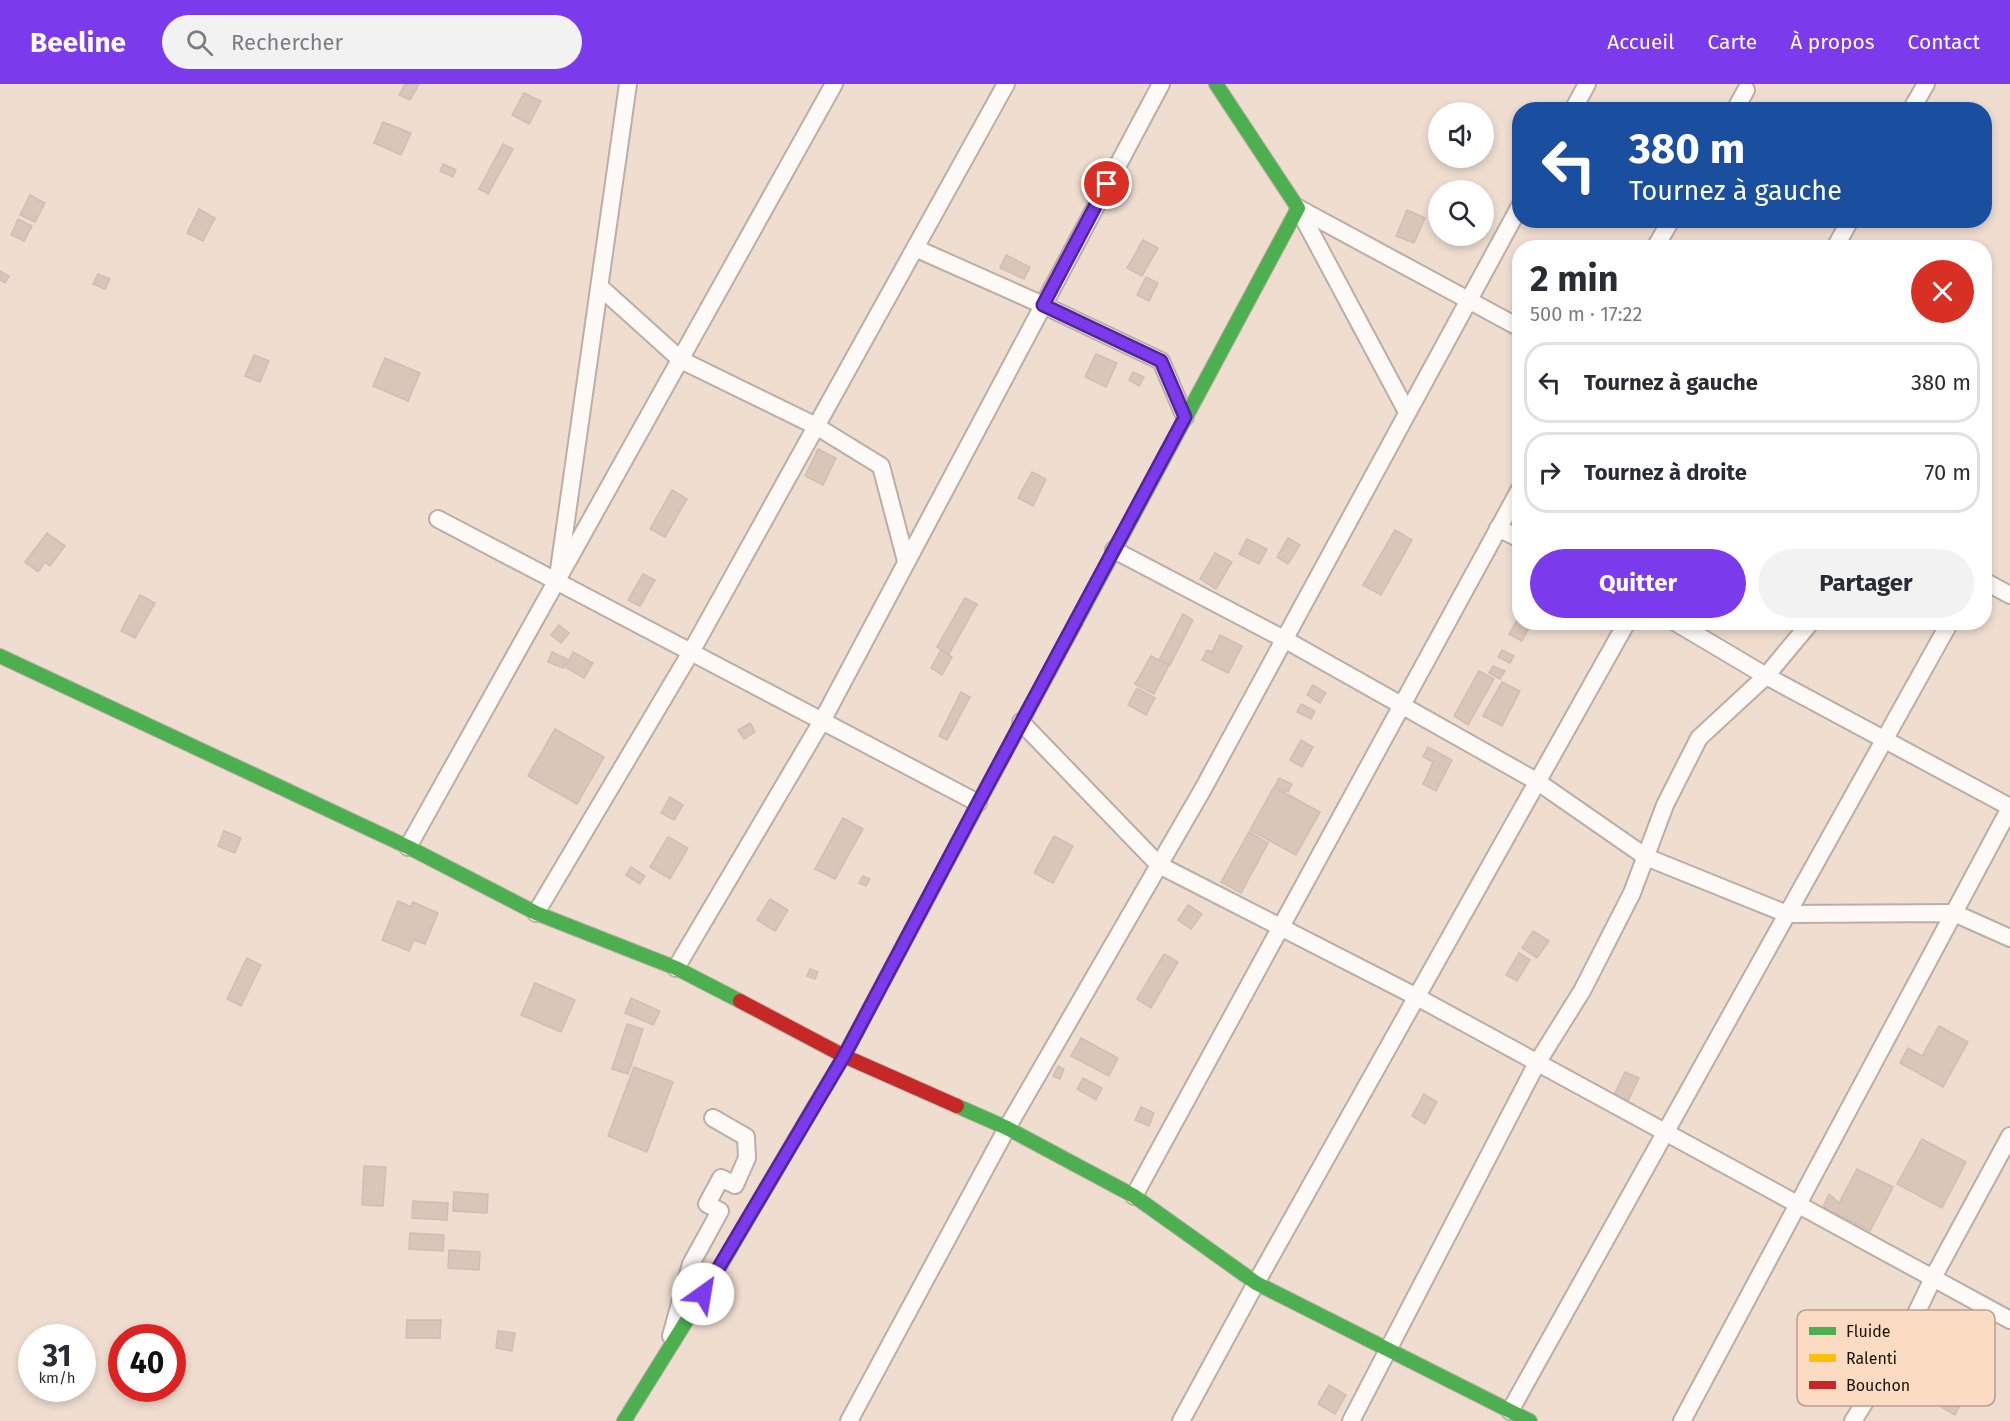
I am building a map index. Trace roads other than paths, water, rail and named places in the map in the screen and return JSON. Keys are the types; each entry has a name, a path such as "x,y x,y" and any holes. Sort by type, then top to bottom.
{"street":[{"path":"558,582 628,84"},
{"path":"408,847 834,84"},
{"path":"536,913 691,652 1006,84"},
{"path":"676,968 822,721 1161,84"},
{"path":"1216,84 1298,208 1407,412"},
{"path":"1577,102 1587,84"},
{"path":"1916,102 1926,84"},
{"path":"1739,102 1746,90"},
{"path":"1298,208 1512,324"},
{"path":"624,1421 844,1056 1298,208"},
{"path":"849,1421 1007,1128 1203,789 1512,221"},
{"path":"915,248 1161,361 1185,417"},
{"path":"600,287 681,360 816,426 881,466 906,561"},
{"path":"1134,1196 1512,503"},
{"path":"438,519 978,803"},
{"path":"1498,528 1512,535"},
{"path":"1114,550 1284,639 1538,782 1646,857 1787,914 1954,913 2010,938"},
{"path":"1992,585 2010,595"},
{"path":"1181,1421 1623,630"},
{"path":"1682,1421 2010,807 1766,676 1688,630"},
{"path":"1351,1421 1537,1063 1582,991 1632,893 1665,805 1699,738 1766,676 1804,630"},
{"path":"1510,1411 1946,630"},
{"path":"0,656 408,847 536,913 676,968 844,1056 1007,1128 1134,1196 1256,1283 1530,1421"},
{"path":"1021,722 1159,865 1417,997 1992,1310"},
{"path":"666,1353 691,1264 720,1211 707,1204 721,1178 735,1185 747,1158 746,1137 713,1118"},
{"path":"1918,1310 2010,1137"},
{"path":"1995,1312 2010,1320"},
{"path":"1853,1421 1862,1406"}]}
